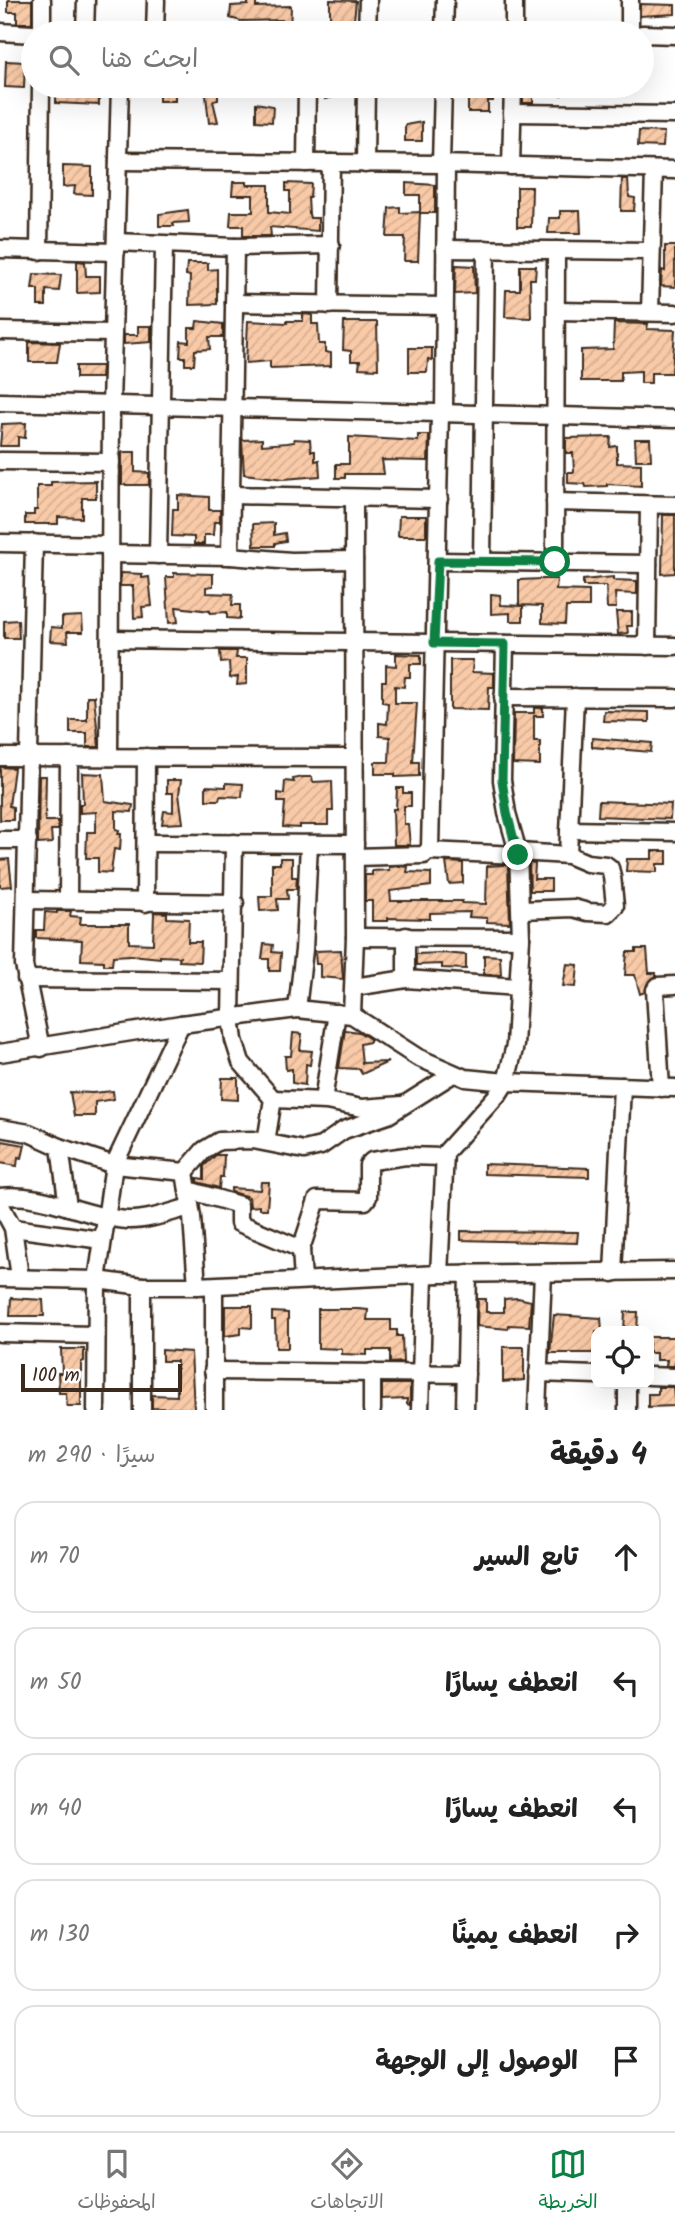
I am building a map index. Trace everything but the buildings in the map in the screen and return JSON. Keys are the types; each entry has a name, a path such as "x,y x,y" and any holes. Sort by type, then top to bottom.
{"street":[{"path":"42,0 42,21"},
{"path":"85,21 86,0"},
{"path":"155,21 156,0"},
{"path":"367,21 368,0"},
{"path":"444,21 445,0"},
{"path":"514,0 514,21"},
{"path":"630,0 630,21"},
{"path":"0,32 21,33"},
{"path":"654,34 675,35"},
{"path":"39,251 41,98"},
{"path":"109,757 111,405 120,98"},
{"path":"306,163 307,98"},
{"path":"365,163 366,98"},
{"path":"429,852 442,413 445,249 443,98"},
{"path":"511,166 513,98"},
{"path":"512,113 675,115"},
{"path":"118,161 444,164 675,170"},
{"path":"329,305 331,163"},
{"path":"650,312 654,170"},
{"path":"0,249 39,251 164,245 331,245"},
{"path":"158,555 164,245"},
{"path":"230,556 235,247"},
{"path":"445,249 651,251"},
{"path":"482,561 486,249"},
{"path":"555,562 556,250"},
{"path":"234,303 444,306"},
{"path":"556,311 675,313"},
{"path":"0,331 113,333"},
{"path":"0,402 675,419"},
{"path":"0,461 111,462"},
{"path":"231,495 439,499"},
{"path":"323,1100 344,1014 354,987 354,499"},
{"path":"555,502 675,505"},
{"path":"647,646 649,505"},
{"path":"0,543 34,543 158,555 230,556 291,561 355,560"},
{"path":"34,543 26,979 41,1048"},
{"path":"438,561 649,564"},
{"path":"110,639 675,646"},
{"path":"421,1410 420,1373 444,1157 448,1148 483,1112 506,1082 514,1045 522,910 518,854 502,780 505,644"},
{"path":"503,697 675,698"},
{"path":"568,855 575,697"},
{"path":"0,757 355,758"},
{"path":"68,900 69,757"},
{"path":"145,903 146,757"},
{"path":"569,830 675,832"},
{"path":"0,840 28,840"},
{"path":"146,843 309,844 424,855 429,852 568,855 587,863 611,868 615,906 608,913 573,908 522,910"},
{"path":"234,844 231,1018 241,1062 273,1099 323,1100 355,1108 405,1105"},
{"path":"297,1009 304,950 309,844"},
{"path":"26,901 235,903"},
{"path":"406,936 406,979"},
{"path":"355,937 521,938"},
{"path":"26,979 231,981"},
{"path":"354,987 406,979 518,987"},
{"path":"0,1053 181,1024 297,1009 344,1014 418,1057 453,1074 477,1080 668,1088 654,990 658,986 675,985"},
{"path":"96,1410 97,1280 114,1165 181,1024"},
{"path":"185,1172 204,1150 219,1141 243,1140 304,1150 313,1149 344,1130 383,1117 453,1074"},
{"path":"613,1273 622,1086"},
{"path":"266,1142 273,1099"},
{"path":"0,1128 29,1133 60,1147 114,1165 185,1172"},
{"path":"60,1147 68,1207"},
{"path":"303,1280 302,1249 317,1200 367,1200 370,1162 406,1156 444,1157"},
{"path":"185,1172 206,1286 214,1410"},
{"path":"188,1190 239,1205 240,1223 302,1249"},
{"path":"0,1198 25,1195 106,1217 133,1220 190,1207"},
{"path":"0,1204 13,1228 20,1277"},
{"path":"13,1228 102,1240"},
{"path":"0,1278 97,1280 142,1286 206,1286 468,1273 675,1271"},
{"path":"465,1410 468,1273"},
{"path":"537,1410 543,1273"},
{"path":"142,1286 142,1410"},
{"path":"0,1333 95,1335"},
{"path":"213,1371 466,1374"},
{"path":"372,1372 372,1410"},
{"path":"538,1373 591,1375"},
{"path":"654,1376 675,1377"},
{"path":"627,1389 627,1410"}],"route":[{"path":"518,855 502,780 505,644 434,643 438,561 555,562"}]}
